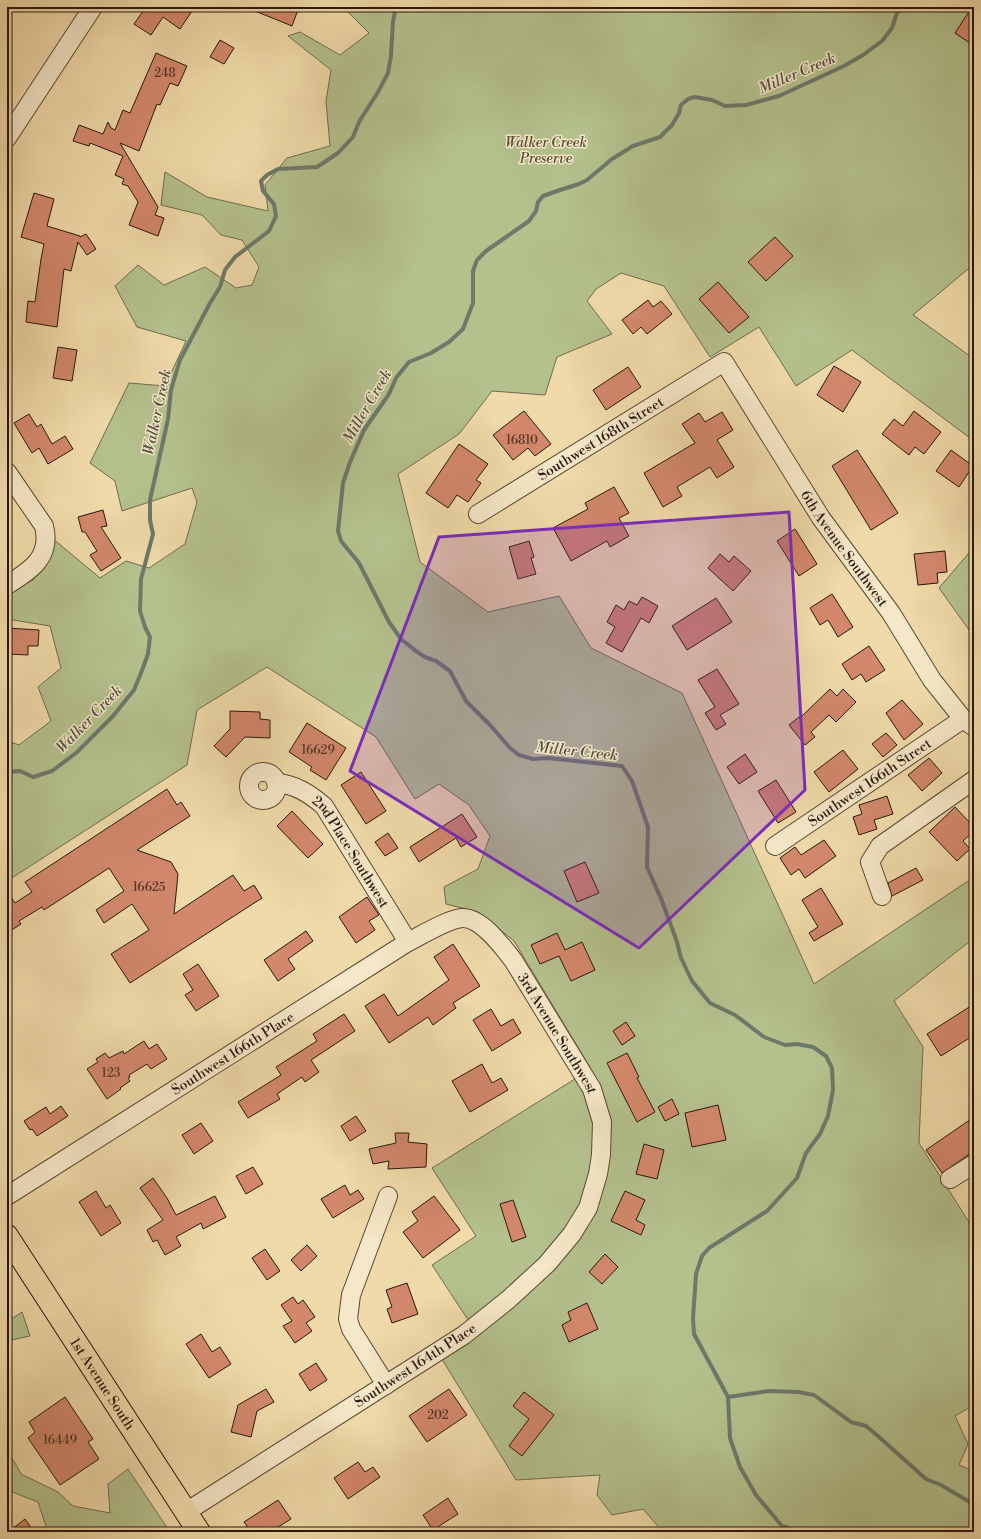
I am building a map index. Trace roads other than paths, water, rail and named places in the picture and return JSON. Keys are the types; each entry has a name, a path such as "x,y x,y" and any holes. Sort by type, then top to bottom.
{"main road":[{"name":"1st Avenue South","path":"7,1236 199,1532"}],"street":[{"path":"7,138 93,7"},
{"name":"Southwest 168th Street","path":"478,514 724,362"},
{"name":"6th Avenue Southwest","path":"724,362 821,518 891,613 932,680 969,723"},
{"path":"7,472 44,526 46,535 46,544 43,553 27,573 7,585"},
{"name":"Southwest 166th Street","path":"775,846 969,723"},
{"path":"882,896 870,862 880,846 974,780"},
{"name":"2nd Place Southwest","path":"276,783 299,788 313,796 324,806 408,942"},
{"name":"Southwest 166th Place","path":"7,1196 408,942 453,920 463,918"},
{"name":"3rd Avenue Southwest","path":"463,918 474,921 486,930 500,943 513,960 592,1089 602,1122 602,1149 598,1174"},
{"path":"950,1179 974,1164"},
{"name":"Southwest 164th Place","path":"186,1512 464,1335 509,1299 547,1264 572,1234 588,1208 598,1174"},
{"path":"386,1385 351,1329 348,1319 351,1295 388,1196"}],"waterway":[{"name":"Walker Creek","path":"7,772 20,771 33,777 52,771 76,753 113,716 134,690 148,654 150,637 140,611 141,579 153,534 150,520 150,500 168,419 171,390 180,360 220,287 225,270 235,257 269,231 276,216 274,204 263,191 261,181 267,175 278,169 317,167 338,153 353,137 359,122 388,73 391,56 393,21 396,7"},
{"name":"Miller Creek","path":"802,1532 782,1526 756,1495 740,1467 730,1438 728,1397 694,1334 693,1318 696,1274 702,1256 709,1248 767,1211 797,1178 806,1153 820,1134 828,1116 833,1090 832,1068 826,1056 813,1047 797,1044 785,1045 764,1037 735,1015 710,1003 692,981 681,958 677,942 662,901 647,867 648,827 632,781 622,766 548,758 533,759 519,755 510,748 466,701 450,671 436,661 425,657 401,639 389,622 359,563 341,541 338,531 343,483 350,462 364,430 389,394 396,378 409,362 431,353 449,342 463,329 473,303 473,271 477,260 486,251 529,221 536,211 538,202 543,196 587,180 612,159 633,146 660,137 672,125 679,113 681,105 688,99 695,97 712,100 725,106 746,105 779,96 844,66 863,55 882,41 892,28 899,7"},
{"path":"728,1397 769,1391 798,1392 814,1395 851,1422 866,1426 926,1479 941,1485 968,1501 974,1502"}],"park label":[{"name":"Walker Creek Preserve","path":"546,150"}]}
